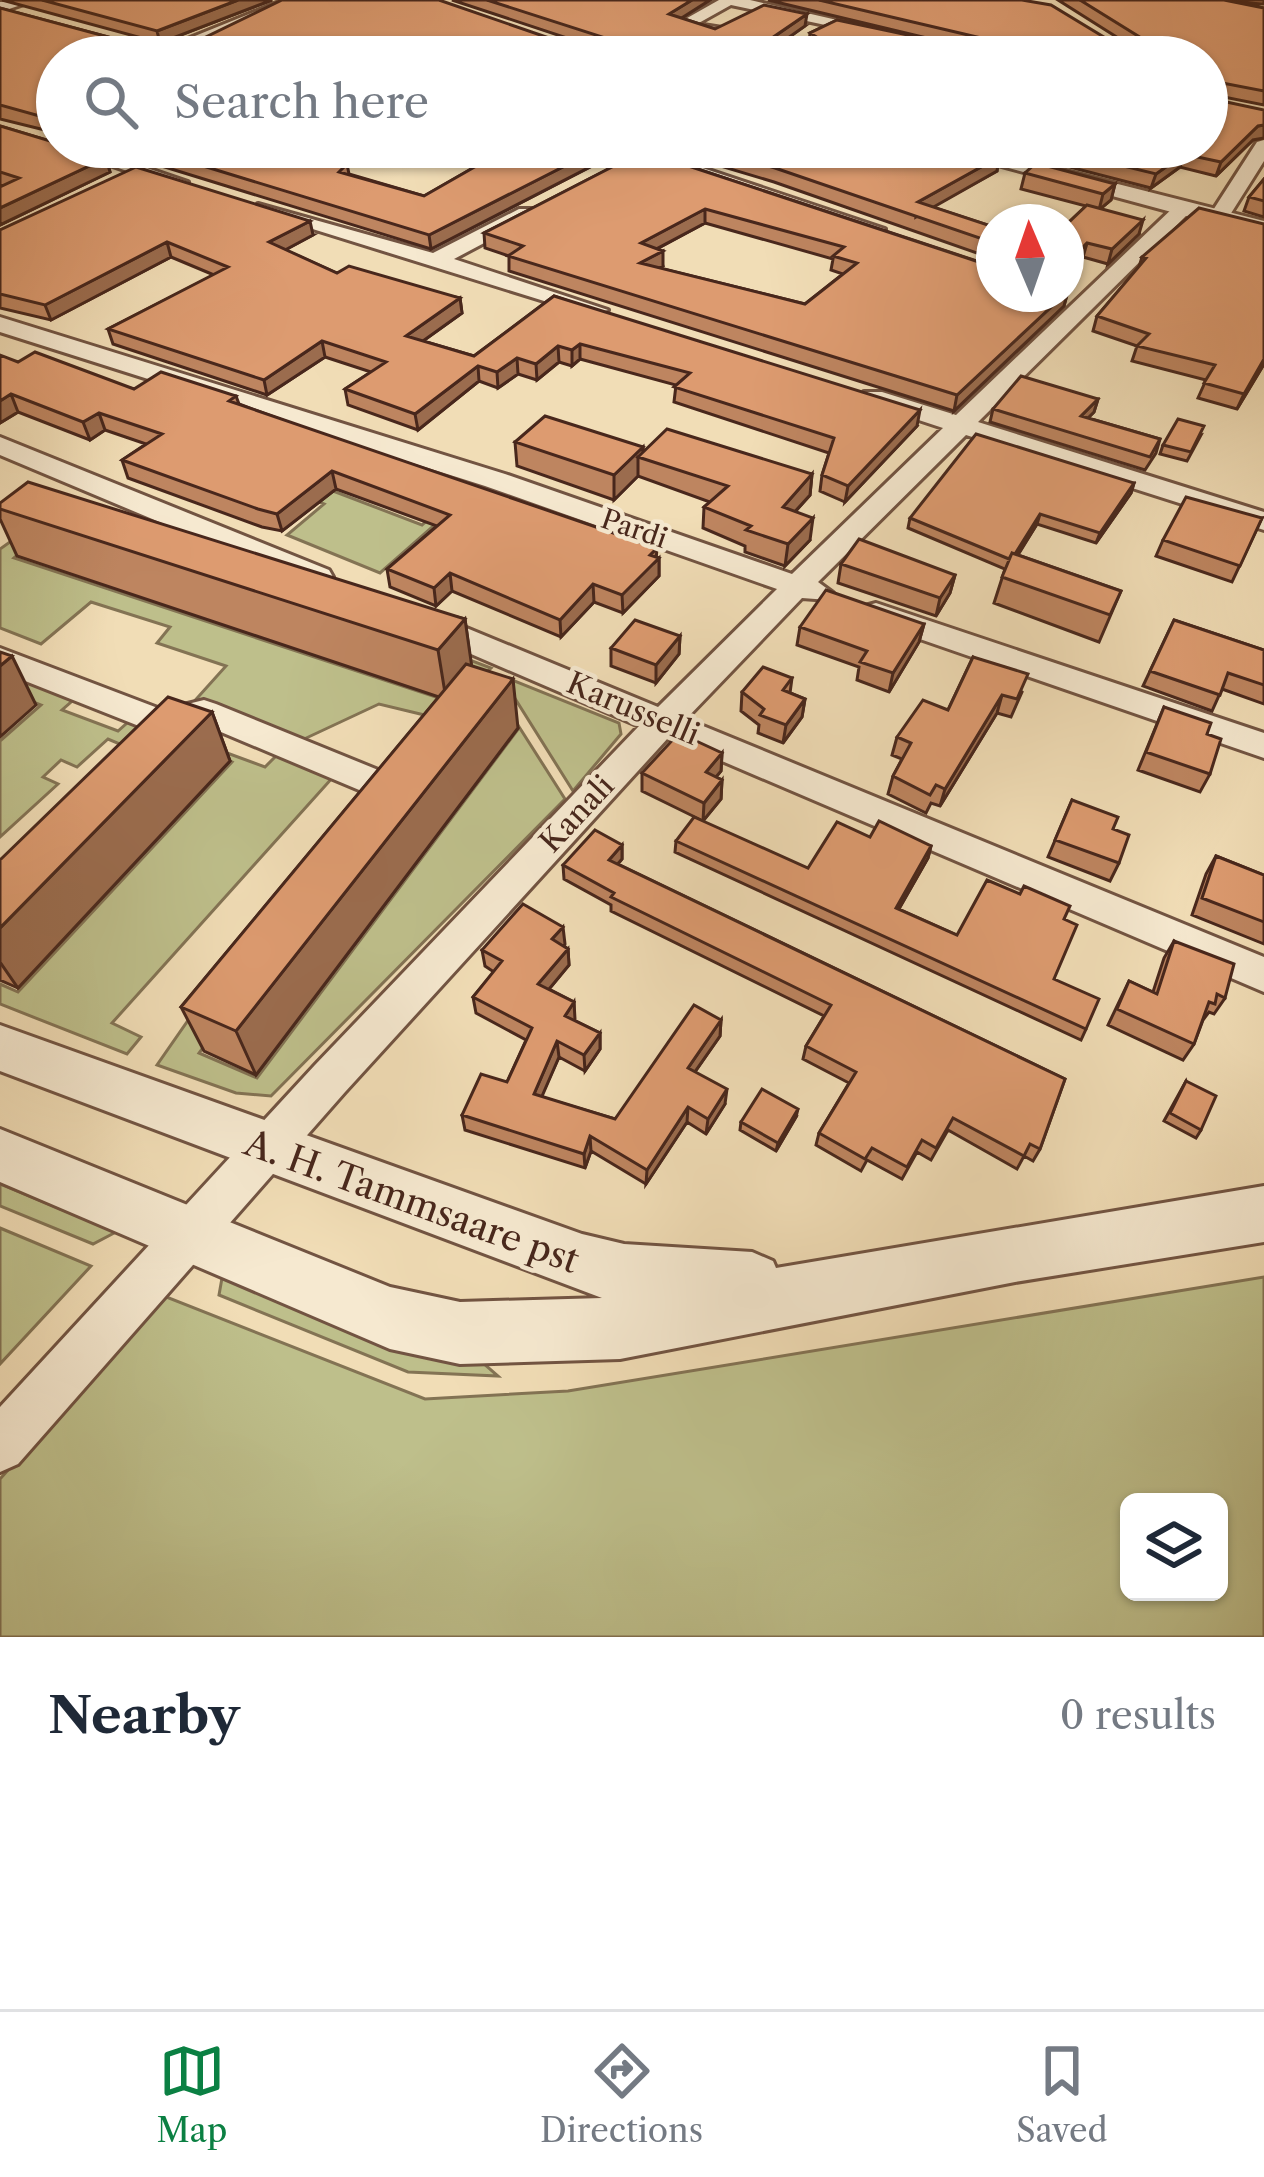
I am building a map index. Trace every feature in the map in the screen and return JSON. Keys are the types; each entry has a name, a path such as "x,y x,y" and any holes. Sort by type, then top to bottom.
{"street":[{"path":"213,36 298,0"},
{"path":"760,7 715,32 681,27 729,0 895,35"},
{"path":"0,8 22,8"},
{"path":"805,36 833,22"},
{"path":"865,36 874,31"},
{"path":"1218,218 1264,146"},
{"path":"132,168 614,316"},
{"path":"667,168 890,234"},
{"path":"1024,168 1264,229"},
{"path":"106,185 138,170"},
{"path":"436,260 538,207"},
{"name":"Kanali","path":"1084,288 1183,209"},
{"name":"Kanali","path":"0,1446 265,1148 664,722 957,424 1059,312"},
{"name":"Pardi","path":"0,324 495,480 1264,746"},
{"path":"857,393 1257,519 1264,490"},
{"path":"0,445 341,587"},
{"path":"61,500 87,481"},
{"name":"Karusselli","path":"405,614 1264,975"},
{"path":"0,659 150,734 204,712 376,783"},
{"name":"A. H. Tammsaare pst","path":"0,1048 265,1148 624,1274 839,1284"},
{"name":"A. H. Tammsaare pst","path":"0,1155 390,1318 460,1333 620,1328 839,1284 1264,1214"}],"green space":[{"path":"257,462 422,525 456,494 472,492 380,573 287,535 324,504 228,464"},
{"path":"34,525 46,530 14,558 448,701 454,654 491,668 437,718 379,704 302,740 190,706 226,666 157,643 170,627 91,602 41,644 0,628 0,549"},
{"path":"0,668 79,695 62,710 118,731 135,716 149,720 129,748 108,739 77,767 61,760 43,777 58,784 0,837 0,741 41,705 0,689"},
{"path":"507,678 619,723 621,734 573,791 504,681"},
{"path":"495,689 565,799 271,1096 236,1093 157,1065 198,1006 224,1019 199,1053 257,1078 519,728 473,712"},
{"path":"170,732 265,767 282,750 334,776 112,1023 141,1037 127,1054 0,1004 0,984 18,992 232,762"},
{"path":"0,1184 116,1232 93,1244 0,1206"},
{"path":"0,1228 91,1266 0,1364"},
{"path":"1264,1277 1264,1637 0,1637 0,1479 164,1296 425,1399 568,1391"},
{"path":"222,1278 330,1322 482,1362 498,1376 408,1372 219,1295"}],"building":[{"path":"42,0 238,0 157,31"},
{"path":"282,0 439,0 543,36 208,36"},
{"path":"487,0 692,0 669,14 715,29 764,5 807,14 775,36 599,36"},
{"path":"819,0 1022,0 1051,5 1102,36 973,36"},
{"path":"1080,0 1224,0 1264,8 1264,91 1228,84 1228,36 1138,36"},
{"path":"0,8 104,36 36,36 36,115 0,105"},
{"path":"837,20 913,36 810,33"},
{"path":"1228,102 1264,110 1264,125 1228,155"},
{"path":"0,126 36,137 36,168 85,168 0,208 0,187 19,178 0,172"},
{"path":"139,168 310,221 269,242 337,273 349,266 460,298 406,336 474,356 554,296 920,410 848,486 822,475 834,438 674,387 690,373 580,344 572,350 558,346 536,364 517,358 497,372 478,366 415,414 345,389 386,362 322,341 264,380 108,329 228,267 167,242 45,305 0,294 0,230"},
{"path":"210,168 343,168 339,172 424,196 473,168 561,168 429,235"},
{"path":"610,168 694,168 976,261 976,312 1046,312 957,395 508,256 523,246 484,233","holes":["705,209 844,247 833,256 857,263 805,304 640,263 663,251 641,243"]},
{"path":"775,168 979,168 918,202 976,221 976,237"},
{"path":"1030,168 1055,168 1115,184 1103,194 1025,173"},
{"path":"1131,168 1164,168 1156,174"},
{"path":"1264,179 1264,201 1249,197"},
{"path":"1084,208 1143,220 1112,249 1084,246"},
{"path":"1199,208 1264,224 1264,359 1244,394 1204,383 1215,365 1137,346 1149,334 1097,316 1146,258 1142,257"},
{"path":"35,352 134,389 161,372 236,396 229,401 657,548 650,555 659,558 622,595 593,584 560,620 450,573 434,588 387,569 450,515 332,471 277,514 122,460 162,434 99,413 83,422 11,394 0,401 0,355 18,362"},
{"path":"1021,376 1098,399 1081,416 1160,439 1150,457 993,409"},
{"path":"545,416 643,447 614,475 515,442"},
{"path":"1178,419 1204,426 1191,452 1163,445"},
{"path":"667,429 812,474 783,507 813,518 788,544 746,530 751,526 704,507 728,486 638,457"},
{"path":"976,434 1134,483 1100,533 1040,514 1009,559 910,518"},
{"path":"28,482 465,619 438,650 0,509 0,503"},
{"path":"1186,497 1262,518 1240,566 1163,540"},
{"path":"859,539 955,575 940,598 841,564"},
{"path":"1012,553 1121,591 1110,615 1002,577"},
{"path":"826,590 924,624 893,673 860,662 867,651 800,627"},
{"path":"635,620 680,636 656,665 611,648"},
{"path":"1174,620 1264,650 1264,685 1228,673 1220,695 1150,671"},
{"path":"973,657 1028,674 1017,699 1002,695 945,789 936,785 930,795 893,776 911,743 897,737 923,700 948,710"},
{"path":"466,664 513,679 236,1031 181,1007"},
{"path":"763,667 792,678 783,690 805,699 786,725 760,715 764,709 742,692"},
{"path":"168,697 212,712 0,928 0,860"},
{"path":"1164,707 1211,723 1207,734 1221,739 1210,774 1146,752"},
{"path":"679,733 722,753 706,772 722,780 704,803 642,773"},
{"path":"1072,800 1118,817 1113,829 1129,835 1119,863 1055,840"},
{"path":"694,817 808,868 837,822 870,837 879,821 931,846 896,908 957,935 987,880 1020,894 1024,886 1070,906 1064,919 1077,925 1054,979 1099,999 1086,1029 676,841"},
{"path":"595,830 622,845 609,860 1065,1079 1040,1149 1030,1144 1024,1156 953,1118 936,1148 922,1140 907,1167 872,1148 865,1159 819,1133 856,1072 806,1046 831,1005 611,897 614,893 563,865"},
{"path":"1216,856 1264,875 1264,922 1202,898"},
{"path":"523,904 563,927 552,939 568,949 538,984 574,1002 565,1016 600,1033 584,1055 557,1041 534,1094 615,1119 694,1005 721,1020 688,1068 727,1089 708,1119 688,1107 647,1170 590,1136 584,1154 462,1115 481,1074 507,1082 532,1028 473,997 502,961 482,950"},
{"path":"1174,941 1234,964 1225,998 1217,994 1215,1004 1209,1002 1194,1044 1117,1009 1129,981 1157,994"},
{"path":"1186,1081 1216,1096 1201,1130 1170,1113"},
{"path":"762,1089 798,1109 778,1143 741,1122"}]}
